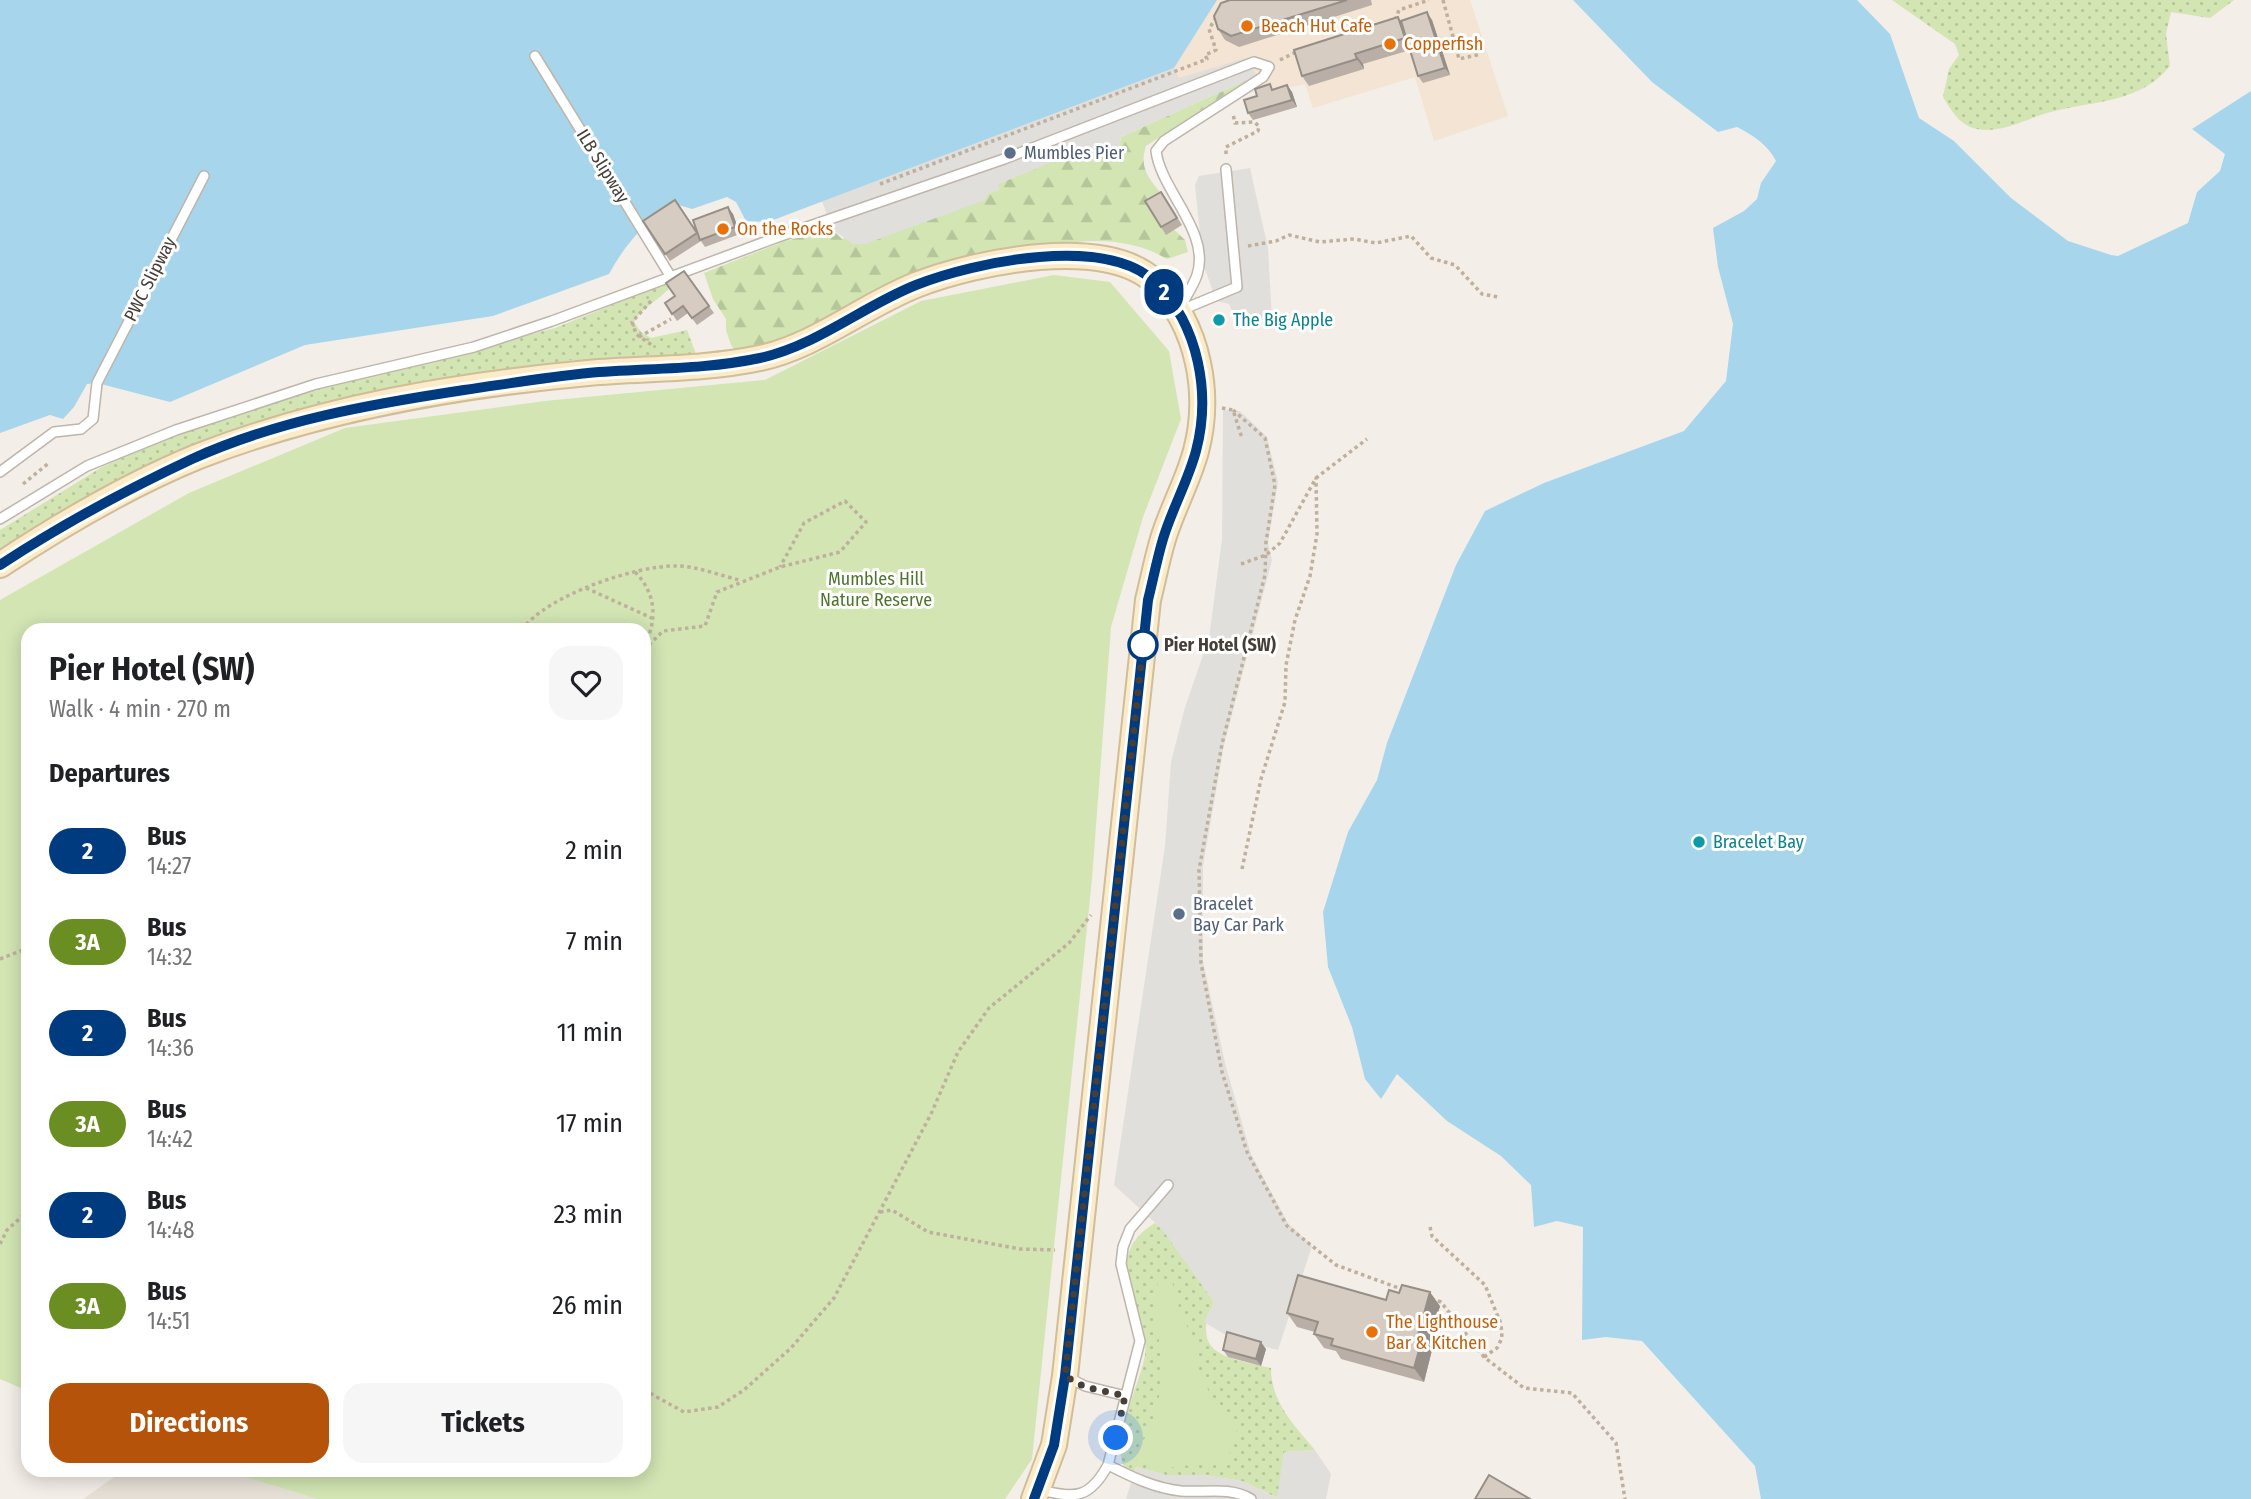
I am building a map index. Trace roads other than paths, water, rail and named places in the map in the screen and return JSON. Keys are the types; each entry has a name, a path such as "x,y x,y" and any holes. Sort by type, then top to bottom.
{"main road":[{"path":"0,565 92,510 194,458 325,414 396,400 588,373 707,366 764,357 838,326 916,285 979,268 1053,256 1100,256 1140,271 1155,282 1178,311 1197,357 1203,408 1196,450 1163,538 1148,600 1065,1376 1054,1445 1037,1494"}],"lane":[{"name":"ILB Slipway","path":"535,56 671,276"},
{"path":"0,519 87,466 176,430 316,384 474,347 1004,159 1254,62 1269,67 1263,77 1164,141 1156,151 1158,168 1182,208 1196,240 1198,273 1178,311"},
{"path":"1178,311 1237,287 1226,169"},
{"name":"PWC Slipway","path":"0,472 54,432 81,429 93,419 97,383 204,176"},
{"path":"1037,1494 1082,1496 1098,1483 1108,1465 1140,1341 1121,1264 1124,1247 1130,1229 1168,1185"},
{"path":"1065,1376 1085,1387 1125,1396"},
{"path":"1108,1465 1146,1483 1182,1491 1224,1491 1251,1499"}],"water":[{"path":"0,0 1217,0 1174,68 768,222 746,221 736,202 727,197 692,209 672,203 636,235 609,274 493,316 305,345 170,402 97,383 87,384 74,407 63,419 50,415 0,433"},
{"path":"1573,0 1857,0 1890,34 1919,118 1954,141 2011,198 2068,241 2118,256 2188,223 2197,192 2220,171 2225,154 2192,129 2251,91 2251,1499 1761,1499 1755,1466 1642,1341 1606,1337 1582,1340 1583,1227 1557,1221 1534,1227 1531,1185 1501,1156 1447,1121 1397,1074 1381,1099 1365,1079 1352,1027 1328,967 1323,912 1348,832 1377,780 1387,743 1456,565 1485,511 1544,483 1684,431 1726,381 1733,324 1718,267 1713,228 1744,211 1757,199 1761,183 1776,161 1764,145 1749,134 1737,127 1718,132 1652,82"}],"place":[{"name":"Beach Hut Cafe","path":"1247,26"},
{"name":"Copperfish","path":"1390,44"},
{"name":"Mumbles Pier","path":"1010,153"},
{"name":"On the Rocks","path":"723,229"},
{"name":"The Big Apple","path":"1219,320"},
{"name":"Pier Hotel (SW)","path":"1143,645"},
{"name":"Bracelet Bay","path":"1699,842"},
{"name":"Bracelet Bay Car Park","path":"1179,914"},
{"name":"The Lighthouse Bar & Kitchen","path":"1372,1332"}],"park label":[{"name":"Mumbles Hill Nature Reserve","path":"876,589"}]}
